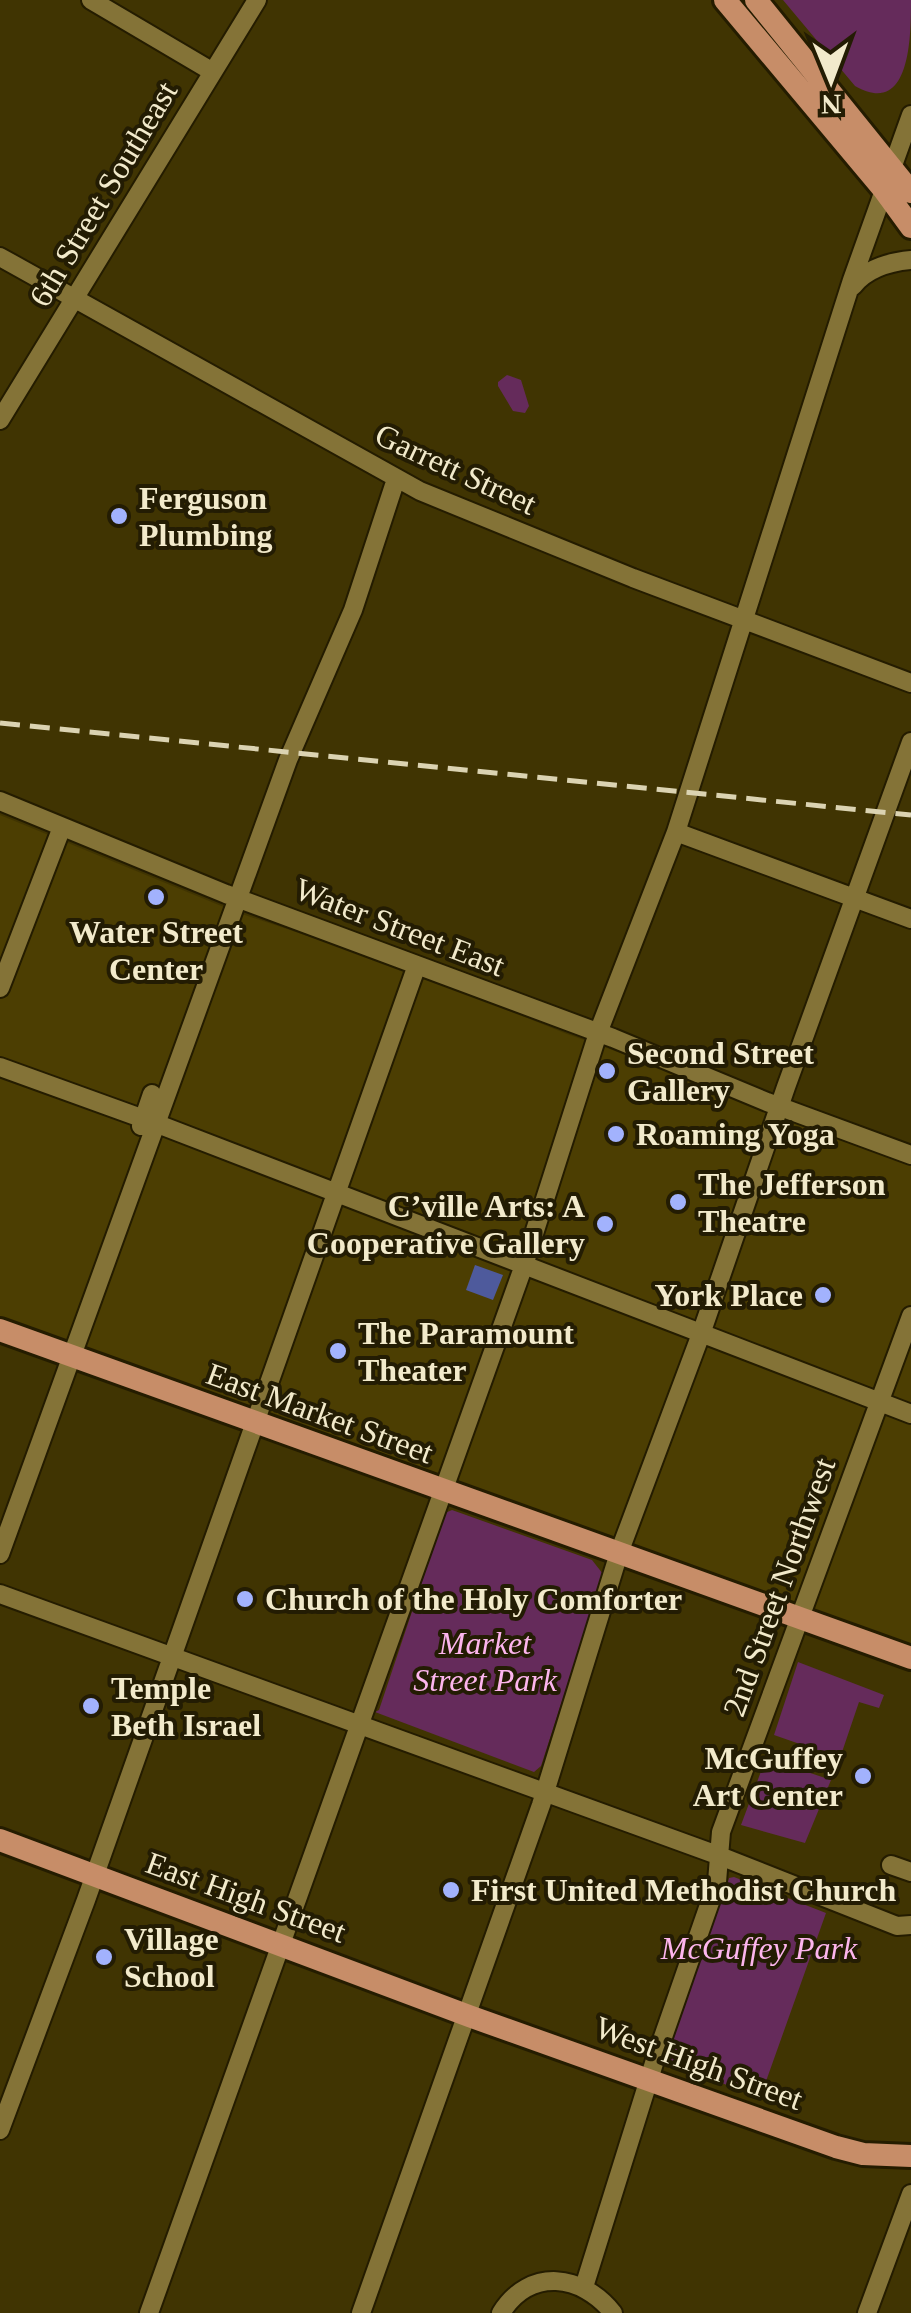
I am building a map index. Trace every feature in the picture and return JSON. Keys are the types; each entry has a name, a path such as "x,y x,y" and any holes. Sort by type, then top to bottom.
{"main road":[{"path":"725,0 911,227"},
{"path":"756,0 911,192"},
{"name":"East Market Street","path":"0,1330 911,1658"},
{"name":"East High Street","path":"0,1840 469,2016"},
{"name":"West High Street","path":"469,2016 836,2147 863,2154 911,2156"}],"street":[{"path":"91,0 212,72"},
{"name":"6th Street Southeast","path":"0,420 257,0"},
{"path":"150,2313 524,1266 598,1033 676,832 847,294 911,115"},
{"name":"Garrett Street","path":"0,257 396,478 472,514 911,683"},
{"path":"847,294 872,269 911,260"},
{"path":"0,1554 298,735 353,610 396,478"},
{"path":"361,2313 469,2016 545,1792 619,1553 911,742"},
{"name":"Water Street East","path":"0,801 239,898 911,1156"},
{"path":"0,988 62,828"},
{"path":"676,832 911,919"},
{"path":"0,2130 95,1875 418,965"},
{"path":"0,1067 911,1414"},
{"path":"152,1094 153,1154"},
{"path":"134,1147 172,1102"},
{"name":"2nd Street Northwest","path":"584,2287 717,1882 721,1832 911,1316"},
{"path":"0,1594 720,1856 897,1926 911,1925"},
{"path":"891,1865 911,1872"},
{"path":"867,2313 911,2194"},
{"path":"501,2313 524,2289 543,2282 564,2281 601,2298 613,2313"}],"shaded area":[{"path":"0,815 236,912 398,966 567,1034 911,1155 911,1658 0,1330"}],"green space":[{"path":"783,0 911,0 908,51 897,82 887,91 873,93 855,86"},
{"path":"507,375 521,380 529,406 525,413 513,411 498,386"},
{"name":"Market Street Park","path":"452,1510 592,1560 603,1574 541,1766 534,1772 375,1712 379,1710 445,1513"},
{"path":"798,1662 884,1695 879,1708 859,1702 840,1758 774,1735"},
{"path":"766,1758 831,1780 805,1843 741,1825"},
{"name":"McGuffey Park","path":"729,1878 826,1913 760,2098 668,2062 667,2057"}],"water":[{"path":"475,1265 503,1275 493,1300 466,1290"}],"railway":[{"path":"0,723 911,815"}],"place":[{"name":"Ferguson Plumbing","path":"119,516"},
{"name":"Water Street Center","path":"156,897"},
{"name":"Second Street Gallery","path":"607,1071"},
{"name":"Roaming Yoga","path":"616,1134"},
{"name":"The Jefferson Theatre","path":"678,1202"},
{"name":"C’ville Arts: A Cooperative Gallery","path":"605,1224"},
{"name":"York Place","path":"823,1295"},
{"name":"The Paramount Theater","path":"338,1351"},
{"name":"Church of the Holy Comforter","path":"245,1599"},
{"name":"Temple Beth Israel","path":"91,1706"},
{"name":"McGuffey Art Center","path":"863,1776"},
{"name":"First United Methodist Church","path":"451,1890"},
{"name":"Village School","path":"104,1957"}]}
